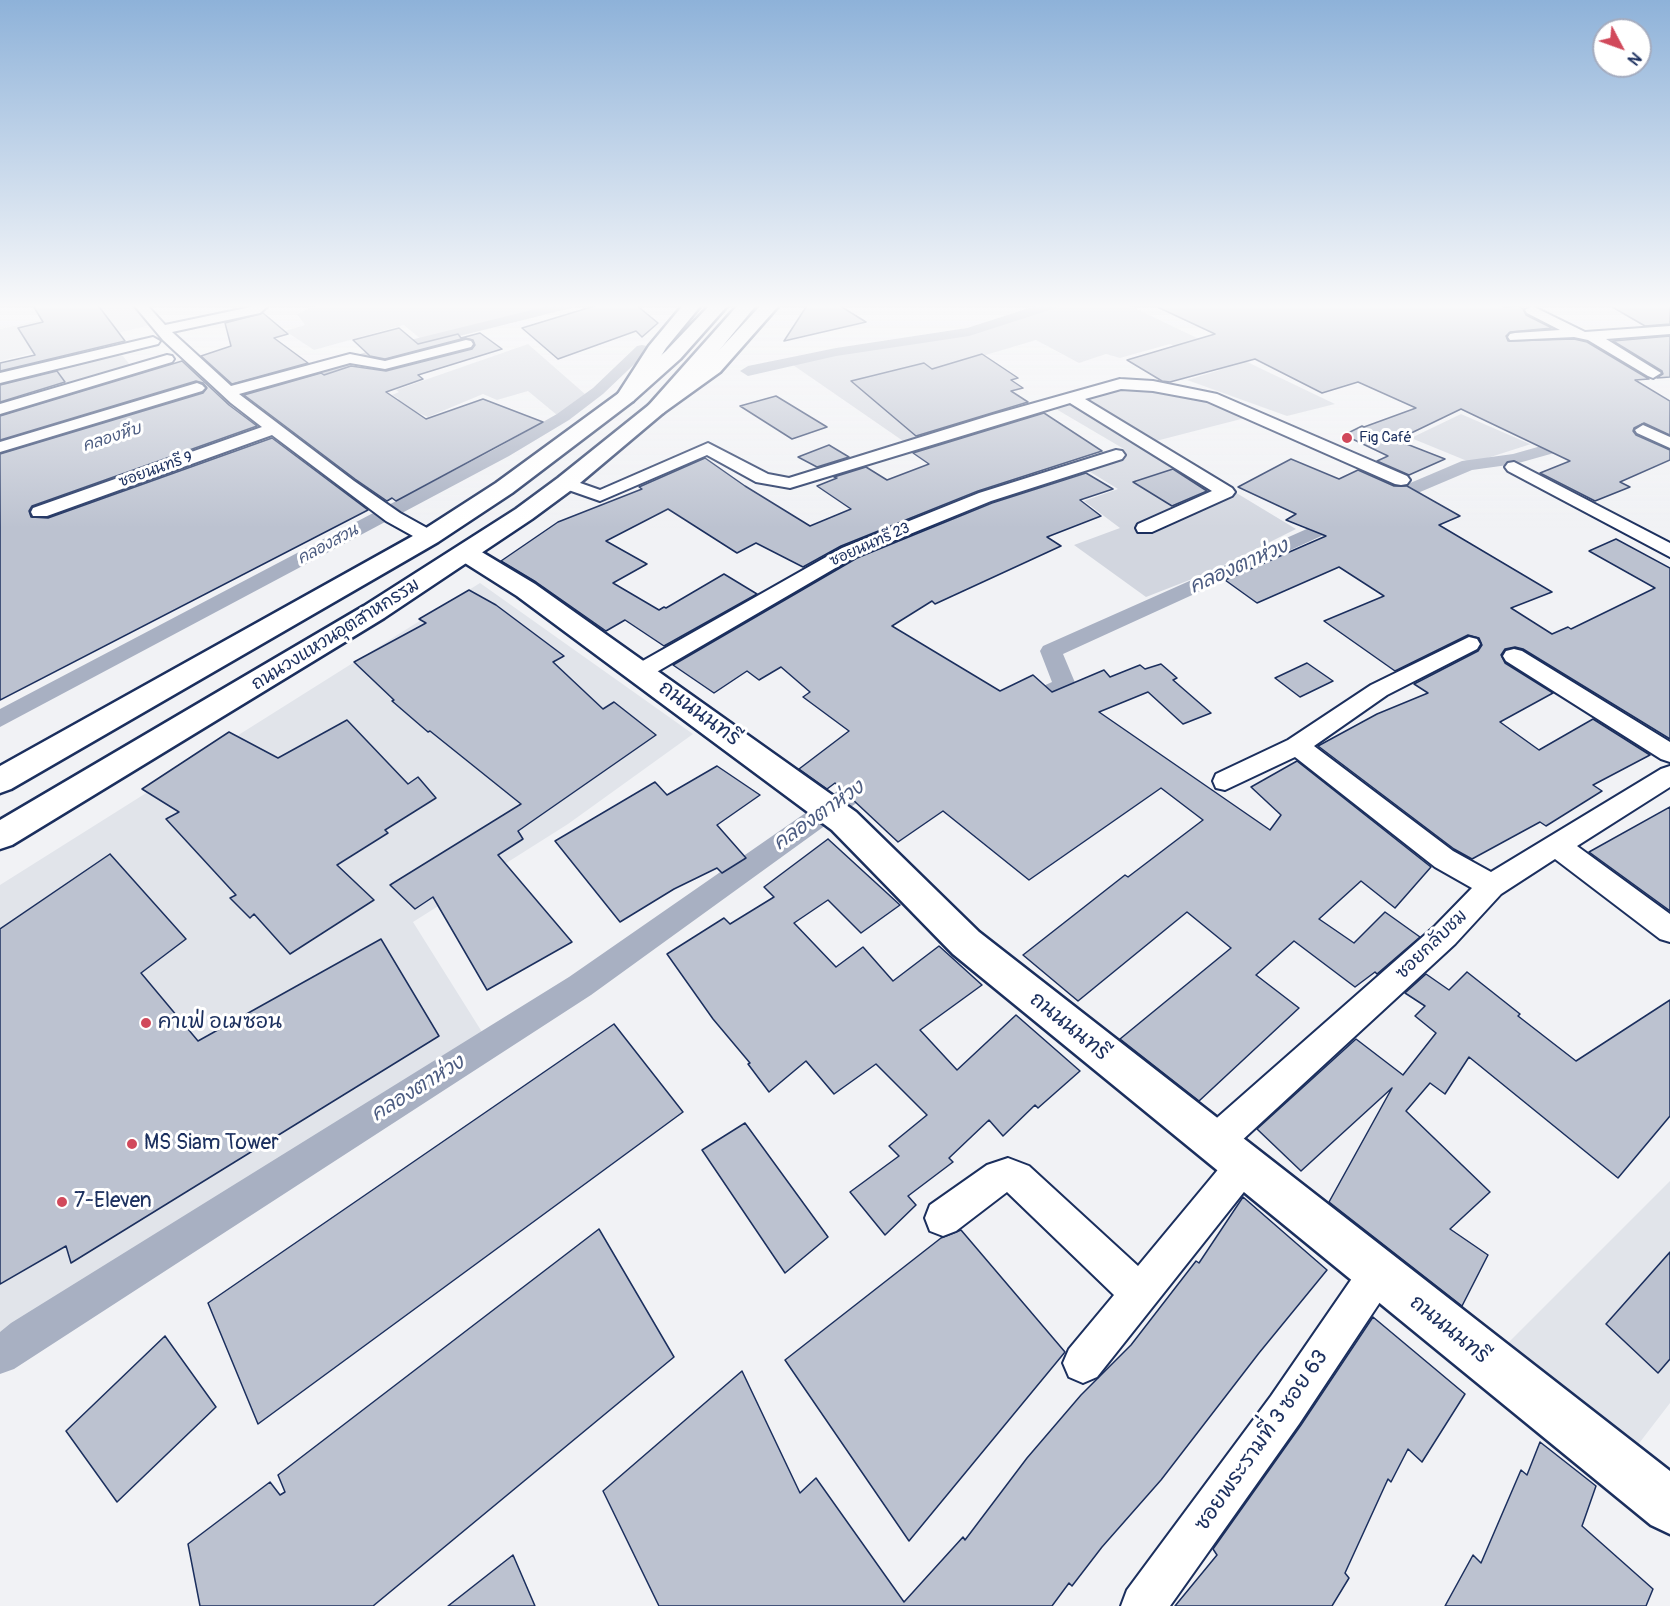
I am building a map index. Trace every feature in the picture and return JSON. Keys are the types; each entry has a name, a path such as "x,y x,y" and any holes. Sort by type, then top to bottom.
{"main road":[{"name":"ถนนวงแหวนอุตสาหกรรม","path":"626,397 637,379"},
{"name":"ถนนวงแหวนอุตสาหกรรม","path":"0,781 429,537 504,488 626,397 646,379"},
{"name":"ถนนวงแหวนอุตสาหกรรม","path":"656,409 684,379"},
{"name":"ถนนวงแหวนอุตสาหกรรม","path":"0,837 344,631 466,553 566,483 656,409 698,379"},
{"name":"ถนนนนทรี","path":"466,553 526,590 835,814 966,943 1377,1274 1670,1506"}],"street":[{"path":"0,409 80,386 94,379"},
{"path":"214,379 272,429 389,514 429,537"},
{"path":"232,396 280,379"},
{"path":"566,483 600,496 708,448 762,478 790,483 1120,384 1154,386 1211,397 1401,480"},
{"path":"80,386 108,415"},
{"path":"0,447 197,388"},
{"path":"1071,397 1226,492 1145,528"},
{"name":"ซอยนนทรี 9","path":"40,512 272,429"},
{"path":"1643,430 1670,443"},
{"name":"ซอยนนทรี 23","path":"640,672 849,552 985,497 1116,455"},
{"path":"1514,467 1670,550"},
{"path":"1225,781 1297,746 1378,690 1469,644"},
{"path":"1514,656 1670,753"},
{"path":"1297,746 1444,859 1491,886"},
{"name":"ซอยกลับชม","path":"1083,1363 1140,1294 1229,1154 1491,886 1670,775"},
{"path":"1557,846 1670,930"},
{"path":"943,1218 999,1177 1008,1175 1017,1179 1140,1294"},
{"name":"ซอยพระรามที่ 3 ซอย 63","path":"1143,1606 1285,1410 1377,1274"}],"shaded area":[{"path":"26,379 92,379 39,395"},
{"path":"428,379 568,379 585,394 569,409 557,415 528,391 497,400 483,394 428,417 392,402 399,399 392,395 399,392 396,390"},
{"path":"813,379 968,379 1014,410 906,443"},
{"path":"1283,379 1335,404 1287,416 1187,380"},
{"path":"1125,388 1175,393 1201,400 1245,418 1152,442 1296,529 1210,572 1146,597 1074,545 1120,528 1084,501 1118,489 1074,462 1124,449 1056,409"},
{"path":"1461,414 1531,444 1472,463 1411,438"},
{"path":"480,583 693,734 568,824 413,922 482,1032 0,1347 0,885"},
{"path":"1670,1181 1670,1403 1637,1446 1507,1344"}],"building":[{"path":"25,379 63,379 65,382 0,402 0,385"},
{"path":"123,379 201,379 229,405 257,426 32,506 29,511 31,517 48,518 272,438 368,510 0,700 0,454 203,393 207,388 203,383 196,381 0,440 0,416"},
{"path":"226,379 250,379 232,384"},
{"path":"300,379 423,379 386,392 426,419 483,399 543,422 396,501 392,498 387,501 244,395"},
{"path":"859,379 1015,379 1011,380 1023,388 1011,391 1028,402 916,436 851,381"},
{"path":"1159,379 1181,379 1170,382"},
{"path":"1294,379 1649,379 1635,380 1670,401 1670,435 1644,423 1634,428 1633,431 1636,435 1670,450 1670,460 1620,482 1630,487 1595,501 1540,473 1570,461 1461,409 1405,436 1412,439 1404,443 1445,459 1409,475 1377,461 1388,456 1344,435 1362,426 1416,408 1358,382 1322,393"},
{"path":"776,396 827,427 792,439 740,406"},
{"path":"1044,413 1102,451 978,491 841,546 803,567 756,543 737,553 668,509 606,541 647,564 613,583 659,610 724,574 757,594 664,646 625,620 606,631 536,582 501,561 558,522 642,489 639,487 705,458 810,526 851,509 817,486 837,478 834,477 866,467 887,480 929,464 913,453"},
{"path":"829,445 849,457 817,467 798,457"},
{"path":"1291,459 1339,479 1358,470 1394,486 1407,486 1460,516 1439,525 1552,592 1511,608 1552,634 1568,627 1571,629 1655,588 1589,551 1616,539 1670,568 1670,739 1523,649 1515,647 1505,649 1501,655 1505,663 1553,693 1500,722 1539,750 1593,719 1650,755 1593,785 1602,791 1546,826 1540,822 1472,859 1454,849 1318,746 1377,714 1428,693 1414,684 1478,651 1482,645 1479,638 1468,635 1395,671 1324,621 1384,596 1339,567 1257,603 1225,580 1326,536 1286,520 1296,514 1238,487"},
{"path":"1173,469 1207,491 1172,506 1133,482"},
{"path":"1086,473 1113,489 1080,500 1101,516 1047,537 1061,546 935,604 932,601 892,626 1000,691 1033,675 1052,692 1104,670 1110,677 1140,665 1145,669 1161,664 1177,678 1173,680 1211,713 1183,724 1148,692 1099,712 1270,830 1281,815 1251,787 1297,761 1431,867 1395,908 1361,881 1319,919 1354,943 1385,912 1420,937 1377,974 1375,972 1355,987 1294,941 1256,975 1299,1008 1199,1101 1120,1039 1231,948 1187,912 1078,1001 1023,955 1125,875 1128,877 1203,820 1161,788 1029,880 943,811 898,842 835,783 827,789 799,769 849,731 803,697 810,692 781,667 759,680 747,671 714,693 673,665 857,558 992,503"},
{"path":"469,590 496,605 564,656 553,662 603,709 614,702 656,735 518,831 523,839 498,855 572,942 487,990 433,897 415,909 390,885 521,804 430,731 428,732 392,701 394,700 354,662 426,623 419,619"},
{"path":"1307,663 1333,681 1300,697 1275,678"},
{"path":"347,720 408,784 418,777 436,798 385,830 388,833 337,865 374,900 290,954 254,914 250,918 230,898 236,895 166,819 179,812 142,789 229,732 278,758"},
{"path":"717,766 760,795 717,825 746,858 722,873 717,868 674,889 620,922 555,841 655,782 667,795"},
{"path":"1670,807 1670,911 1589,852"},
{"path":"828,839 900,905 861,933 828,900 794,923 836,967 863,947 893,981 939,946 982,985 920,1030 957,1070 1016,1015 1080,1071 1038,1108 1035,1105 1003,1136 989,1120 949,1158 953,1162 908,1196 916,1205 885,1235 850,1192 899,1156 889,1146 927,1115 876,1064 834,1094 806,1061 769,1092 748,1064 750,1063 713,1019 667,954 724,918 730,924 774,897 764,887"},
{"name":"MS Siam Tower","path":"110,854 186,939 141,973 198,1041 381,939 439,1036 71,1263 66,1246 0,1284 0,929"},
{"path":"1467,972 1520,1014 1518,1016 1576,1061 1670,1000 1670,1116 1618,1178 1469,1057 1445,1094 1430,1083 1406,1111 1490,1192 1450,1229 1488,1255 1462,1306 1329,1202 1392,1088 1301,1171 1257,1129 1356,1039 1403,1075 1436,1033 1415,1016 1425,1006 1405,993 1426,974 1449,990"},
{"path":"614,1024 683,1112 258,1424 208,1303"},
{"path":"745,1123 828,1237 785,1273 702,1150"},
{"path":"1243,1197 1327,1270 1259,1353 1161,1480 1102,1547 1072,1586 1069,1583 1052,1606 659,1606 603,1491 742,1371 800,1493 816,1478 904,1602 963,1537 965,1540 1027,1458 1081,1395 1131,1345 1196,1261 1199,1263"},
{"path":"599,1229 674,1357 373,1606 200,1606 188,1544 270,1482 280,1495 285,1492 278,1475"},
{"path":"961,1230 1065,1352 909,1541 785,1360 941,1238"},
{"path":"1670,1252 1670,1359 1658,1373 1606,1324"},
{"path":"1373,1317 1465,1394 1422,1462 1408,1449 1391,1482 1388,1479 1345,1573 1349,1578 1332,1606 1175,1606 1217,1555 1213,1549 1301,1425"},
{"path":"165,1336 216,1407 117,1502 66,1431"},
{"path":"1540,1442 1596,1486 1582,1526 1653,1589 1646,1606 1445,1606 1473,1555 1481,1563 1521,1470 1527,1475"},
{"path":"513,1555 535,1606 448,1606"}],"waterway":[{"name":"คลองหีบ","path":"192,412 296,379"},
{"name":"คลองสวน","path":"0,719 503,452 563,417 611,379"},
{"name":"คลองตาห่วง","path":"1381,502 1468,465 1515,459 1580,440"},
{"name":"คลองตาห่วง","path":"1021,706 1065,685 1051,651 1345,518"},
{"name":"คลองตาห่วง","path":"0,1355 580,986 875,777"}],"place":[{"name":"Fig Café","path":"1347,438"},
{"name":"คาเฟ่ อเมซอน","path":"146,1023"},
{"name":"MS Siam Tower","path":"132,1144"},
{"name":"7-Eleven","path":"62,1202"}]}
